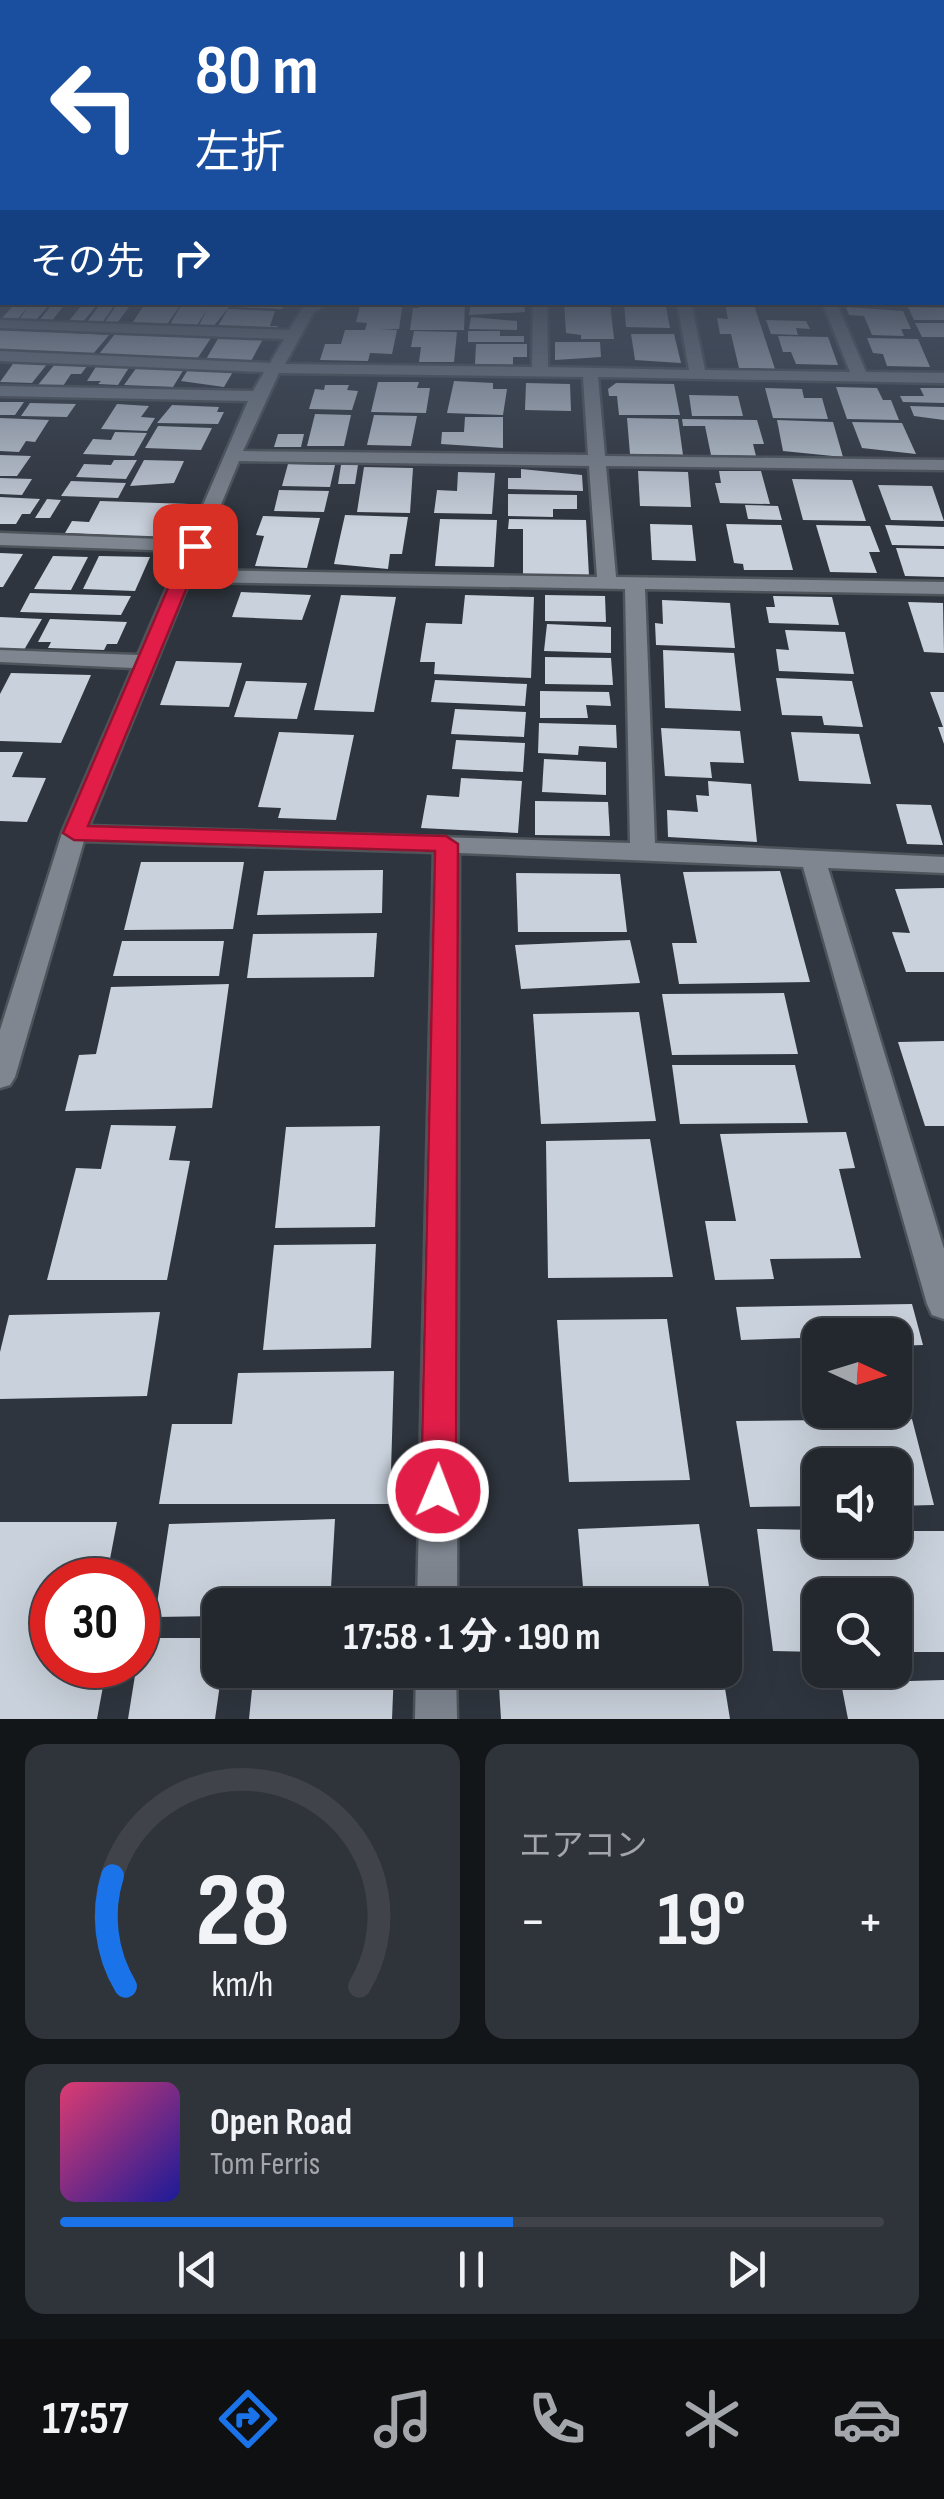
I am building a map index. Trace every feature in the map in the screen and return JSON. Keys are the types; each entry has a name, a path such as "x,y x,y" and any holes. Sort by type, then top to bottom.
{"street":[{"path":"255,367 944,378"},
{"path":"540,367 540,373"},
{"path":"697,367 698,375"},
{"path":"856,367 860,377"},
{"path":"0,1076 74,833 273,368"},
{"path":"590,374 607,583"},
{"path":"0,391 258,396"},
{"path":"233,456 944,466"},
{"path":"0,539 195,546"},
{"path":"182,576 944,588"},
{"path":"635,584 644,851"},
{"path":"0,656 145,662"},
{"path":"74,833 944,865"},
{"path":"437,1588 446,844"},
{"path":"814,862 944,1304"},
{"path":"436,1688 436,1719"}],"building":[{"path":"11,367 45,367 32,383 0,382"},
{"path":"52,367 86,367 81,374 71,374 63,386 38,385"},
{"path":"96,367 129,367 118,385 87,381"},
{"path":"137,367 184,369 173,387 124,385"},
{"path":"189,368 234,370 224,387 181,381"},
{"path":"454,381 493,383 493,389 507,389 503,415 447,413"},
{"path":"378,382 419,382 417,388 430,388 426,413 371,412"},
{"path":"526,383 570,384 571,411 525,410"},
{"path":"616,383 674,384 680,415 619,415 617,396 609,396 608,389"},
{"path":"325,385 349,385 347,390 358,391 352,410 309,409 315,389 324,390"},
{"path":"836,387 877,388 883,400 891,400 899,420 847,419"},
{"path":"765,388 802,389 804,398 822,398 828,419 773,418"},
{"path":"920,388 944,388 944,403 903,402 900,396 924,396"},
{"path":"689,395 738,396 743,416 692,416"},
{"path":"0,402 24,402 15,415 0,415"},
{"path":"30,403 76,404 67,417 21,416"},
{"path":"117,404 149,406 141,417 155,418 147,431 101,429"},
{"path":"172,405 219,407 217,412 224,412 218,424 157,423"},
{"path":"910,406 944,407 944,420 914,416"},
{"path":"315,414 351,415 344,446 307,446"},
{"path":"374,415 417,416 411,446 367,445"},
{"path":"465,417 503,417 503,448 441,444 442,432 464,432"},
{"path":"0,418 49,420 35,442 26,441 19,452 0,451"},
{"path":"627,418 678,419 683,455 630,454"},
{"path":"682,419 757,420 764,444 753,444 756,456 711,455 705,426 683,426"},
{"path":"777,420 833,422 843,457 783,451"},
{"path":"852,422 902,423 916,454 862,448"},
{"path":"158,426 212,428 201,450 145,448"},
{"path":"115,432 147,433 134,456 83,454 93,439 111,440"},
{"path":"278,434 304,434 301,447 274,447"},
{"path":"0,455 31,456 17,476 0,476"},
{"path":"114,460 137,460 126,479 76,477 84,464 111,465"},
{"path":"144,460 184,461 174,483 130,486"},
{"path":"288,464 335,465 330,487 282,486"},
{"path":"341,465 358,465 355,484 338,484"},
{"path":"364,467 413,468 410,513 357,512"},
{"path":"521,469 582,475 583,491 508,489 508,478 521,478"},
{"path":"638,471 688,472 691,507 640,506"},
{"path":"719,471 761,471 770,504 720,503 715,483 721,483"},
{"path":"458,472 495,473 492,514 434,513 437,490 457,491"},
{"path":"0,478 32,479 22,495 0,494"},
{"path":"792,479 852,480 866,521 803,520"},
{"path":"71,481 126,483 118,498 61,496"},
{"path":"878,485 932,486 944,521 891,520"},
{"path":"279,490 329,491 324,512 274,511"},
{"path":"508,494 577,495 577,509 553,509 553,517 508,516"},
{"path":"0,497 40,499 30,514 22,514 16,524 0,524"},
{"path":"47,499 61,500 50,518 35,518"},
{"path":"100,501 189,504 183,517 164,517 154,537 65,533 72,521 89,522"},
{"path":"745,505 778,506 782,520 748,519"},
{"path":"345,515 408,517 402,554 390,554 388,569 334,564"},
{"path":"263,516 320,518 307,568 255,566 264,536 256,535"},
{"path":"440,519 497,520 494,567 435,566"},
{"path":"509,519 586,520 589,576 523,575 523,529 508,529"},
{"path":"650,524 692,525 696,561 652,560"},
{"path":"726,524 781,525 793,570 744,570 743,564 734,563"},
{"path":"816,525 870,526 880,552 869,552 877,573 830,572"},
{"path":"885,525 944,527 944,546 892,545"},
{"path":"896,548 944,549 944,577 905,576"},
{"path":"0,553 23,554 3,587 0,587"},
{"path":"53,556 88,557 71,590 34,589"},
{"path":"99,556 150,557 135,591 83,589"},
{"path":"241,592 311,595 302,620 232,617"},
{"path":"30,593 131,596 121,615 20,612"},
{"path":"341,595 396,597 374,712 314,710"},
{"path":"465,595 534,597 531,678 434,674 435,662 420,662 426,623 462,624"},
{"path":"545,595 605,596 606,622 545,621"},
{"path":"773,596 832,597 839,625 769,623 766,607 775,607"},
{"path":"662,600 730,603 735,648 656,645 655,623 663,624"},
{"path":"908,602 943,603 944,653 924,652"},
{"path":"0,617 42,619 24,650 0,649"},
{"path":"50,619 127,622 117,644 107,644 104,650 48,648 51,642 38,642"},
{"path":"547,624 611,627 611,653 544,651"},
{"path":"785,630 845,632 854,674 779,671 776,649 789,650"},
{"path":"663,650 734,653 741,711 665,708"},
{"path":"545,657 611,658 613,685 545,684"},
{"path":"176,661 242,663 229,707 160,705"},
{"path":"11,673 91,675 61,743 0,741 0,694"},
{"path":"776,678 852,681 863,727 824,725 822,716 782,715"},
{"path":"435,680 527,684 525,706 431,702"},
{"path":"246,681 307,683 297,719 234,717"},
{"path":"540,691 609,692 611,706 586,705 588,718 540,718"},
{"path":"930,692 944,692 944,744 938,727 943,727"},
{"path":"455,709 526,712 524,737 451,734"},
{"path":"539,723 616,725 617,748 579,746 578,755 538,753"},
{"path":"661,728 740,731 744,763 710,762 712,778 665,776"},
{"path":"279,732 354,735 336,820 278,818 281,808 258,807"},
{"path":"791,732 859,734 871,784 799,781"},
{"path":"456,740 525,743 523,772 452,769"},
{"path":"0,752 23,752 12,777 46,778 27,822 0,821"},
{"path":"544,759 606,762 606,795 542,792"},
{"path":"461,778 522,781 518,833 421,828 427,795 459,797"},
{"path":"708,781 751,784 757,842 668,837 667,810 698,812 696,795 709,796"},
{"path":"535,801 608,802 610,836 535,835"},
{"path":"896,804 931,805 943,845 907,844"},
{"path":"141,862 244,862 233,929 124,930"},
{"path":"383,870 382,913 257,915 264,871"},
{"path":"780,871 810,982 679,984 672,943 697,943 683,872"},
{"path":"516,873 620,874 627,932 518,932"},
{"path":"944,888 944,972 906,972 892,932 910,933 895,889"},
{"path":"377,933 374,977 247,978 253,934"},
{"path":"630,940 640,983 521,989 515,945"},
{"path":"122,941 224,941 219,976 113,976"},
{"path":"229,984 212,1108 65,1111 79,1055 96,1054 111,987"},
{"path":"784,993 798,1054 672,1055 662,994"},
{"path":"639,1012 656,1121 541,1124 533,1014"},
{"path":"944,1041 944,1126 925,1126 898,1042"},
{"path":"672,1065 795,1065 808,1123 680,1124"},
{"path":"111,1125 176,1126 169,1160 190,1161 167,1280 47,1280 76,1168 101,1169"},
{"path":"380,1126 375,1227 275,1228 286,1127"},
{"path":"846,1132 855,1168 839,1169 861,1258 770,1259 774,1279 715,1280 705,1221 736,1221 720,1134"},
{"path":"650,1139 673,1277 548,1278 546,1141"},
{"path":"376,1244 371,1348 263,1350 274,1245"},
{"path":"912,1304 923,1345 912,1345 912,1318 802,1318 802,1338 741,1340 736,1307"},
{"path":"160,1312 147,1396 0,1399 0,1352 9,1315"},
{"path":"667,1319 690,1480 569,1482 557,1320"},
{"path":"394,1371 390,1504 159,1504 172,1424 232,1424 238,1373"},
{"path":"912,1419 934,1505 912,1506 912,1448 802,1448 802,1506 750,1507 736,1421 802,1420 802,1428 912,1428"},
{"path":"335,1519 331,1588 202,1588 202,1616 160,1617 160,1584 169,1524"},
{"path":"0,1522 117,1522 110,1558 30,1558 30,1688 103,1688 97,1719 0,1719"},
{"path":"699,1524 709,1588 561,1588 583,1587 578,1529"},
{"path":"757,1529 802,1530 802,1558 912,1558 912,1531 944,1531 944,1652 912,1652 912,1578 802,1578 802,1652 773,1651"},
{"path":"160,1638 202,1638 202,1688 219,1688 215,1719 128,1719 133,1688 160,1688"},
{"path":"944,1680 944,1719 848,1719 842,1688 912,1688 912,1681"},
{"path":"252,1688 393,1688 392,1719 249,1719"},
{"path":"499,1688 725,1688 730,1719 501,1719"}],"route":[{"path":"195,546 74,833 446,844 438,1491"}]}
